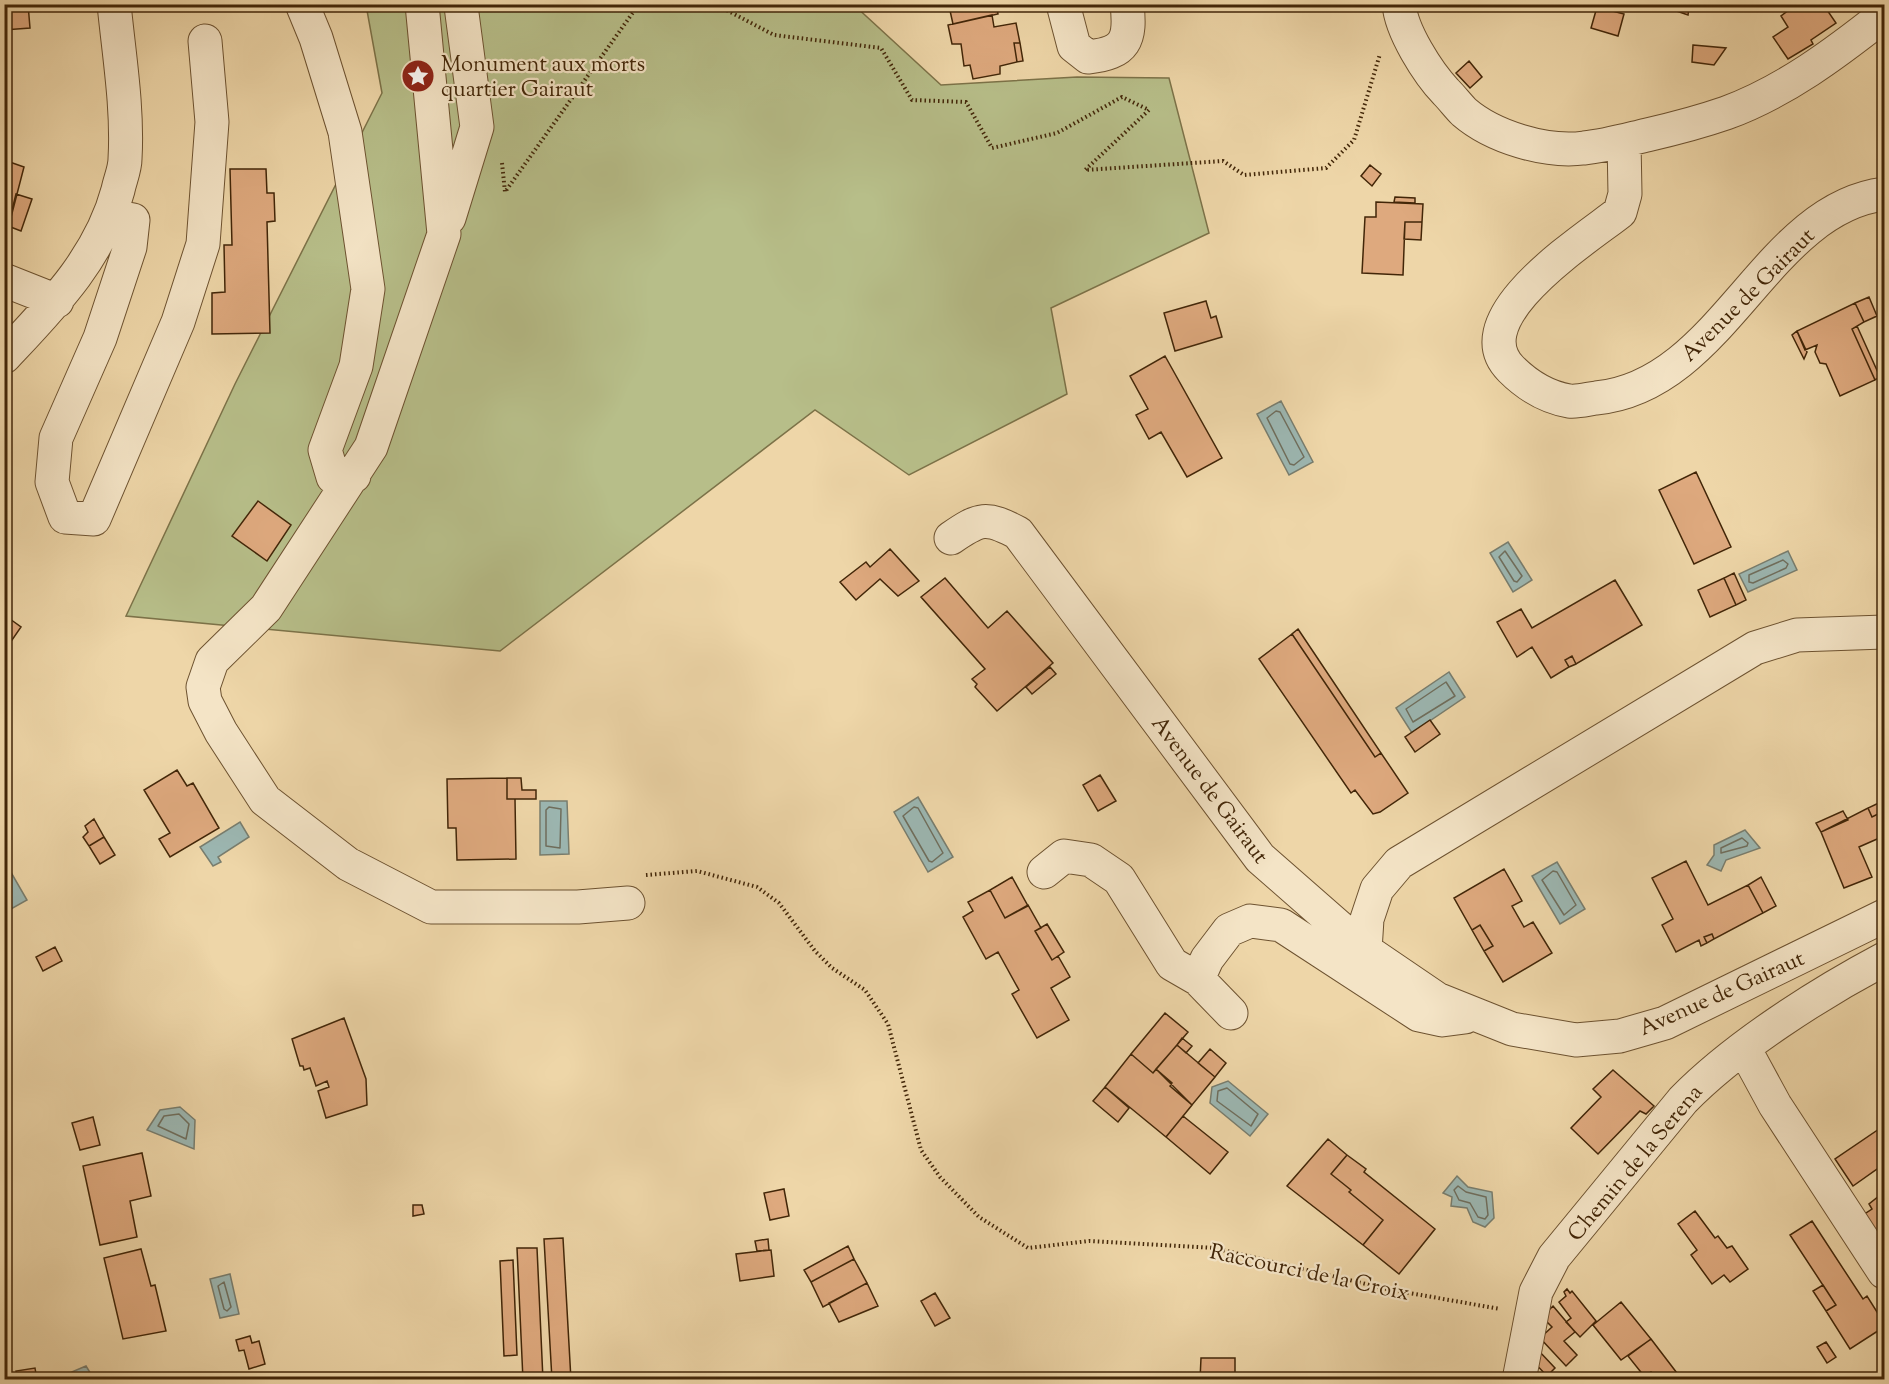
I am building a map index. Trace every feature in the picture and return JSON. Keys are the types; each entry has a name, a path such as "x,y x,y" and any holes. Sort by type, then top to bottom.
{"street":[{"path":"4,357 57,301 84,264 111,216 126,161 124,107 114,4"},
{"path":"302,4 316,38 345,132 368,289 356,366 325,450 333,477 354,476"},
{"path":"422,4 444,234"},
{"path":"1063,4 1074,45 1088,57 1106,55 1122,45 1130,29 1127,4"},
{"path":"461,6 477,127 444,234 371,447 266,608 212,661 203,687 205,701 221,732 265,800 348,864 431,907 544,908 636,889"},
{"path":"1399,7 1417,51 1441,87 1465,113 1493,130 1549,147 1583,149 1624,141 1727,113 1781,87 1836,53 1884,15"},
{"path":"111,216 132,220 130,247 100,338 56,438 52,482 65,517 94,519 178,322 203,244 212,122 205,41"},
{"name":"Avenue de Gairaut","path":"1624,141 1625,194 1620,212 1526,287 1505,317 1500,332 1499,351 1505,364 1527,386 1570,401 1622,396 1686,360 1802,233 1851,203 1884,194"},
{"path":"4,280 57,301"},
{"name":"Avenue de Gairaut","path":"951,538 975,522 994,520 1018,533 1260,858 1365,950 1437,999 1512,1029 1576,1040 1620,1036 1665,1023 1884,916"},
{"path":"1365,950 1367,919 1377,889 1399,863 1755,648 1797,635 1884,632"},
{"path":"1044,872 1064,856 1091,860 1119,879 1172,964 1198,979 1231,1013"},
{"path":"1198,979 1207,959 1229,930 1250,921 1281,925 1419,1016 1442,1020 1479,1015"},
{"name":"Chemin de la Serena","path":"1519,1380 1536,1292 1554,1257 1683,1100 1703,1079 1744,1048 1852,976 1884,959"},
{"path":"1744,1048 1775,1105 1884,1272"}],"path":[{"path":"502,160 505,192 639,4"},
{"path":"715,4 774,35 881,48 912,100 966,102 992,148 1057,133 1122,97 1149,110 1085,170 1223,161 1244,175 1326,168 1354,140 1378,58 1399,7"},
{"name":"Raccourci de la Croix","path":"636,889 697,871 758,887 779,903 815,951 832,968 865,990 888,1024 921,1150 940,1177 979,1217 1028,1248 1089,1241 1214,1248 1388,1289 1531,1315"}],"green space":[{"path":"366,5 854,5 941,85 1077,77 1169,78 1209,233 1051,308 1067,394 909,475 815,410 500,651 126,616 235,384 382,93"}],"water":[{"path":"1281,401 1313,462 1289,475 1257,414"},
{"path":"1508,542 1532,580 1513,592 1490,553"},
{"path":"1788,551 1797,570 1748,592 1739,574"},
{"path":"1449,672 1465,697 1412,733 1396,708"},
{"path":"918,797 953,857 928,872 894,812"},
{"path":"540,801 567,801 569,854 540,855"},
{"path":"240,822 249,837 218,857 221,862 213,866 200,847"},
{"path":"1745,830 1760,848 1726,860 1721,871 1707,865 1714,855 1714,845"},
{"path":"5,862 27,900 11,909 5,898"},
{"path":"1557,862 1585,909 1560,924 1532,876"},
{"path":"1228,1081 1268,1114 1250,1136 1210,1103 1212,1087"},
{"path":"180,1107 195,1120 194,1149 147,1130 160,1110"},
{"path":"1457,1176 1468,1187 1492,1192 1494,1218 1485,1227 1473,1222 1467,1208 1451,1206 1452,1197 1443,1193"},
{"path":"230,1274 239,1314 220,1318 210,1279"},
{"path":"86,1366 94,1379 64,1379 62,1376"}],"building":[{"path":"4,4 28,4 30,28 4,30"},
{"path":"941,4 996,4 998,14 953,24 949,6 942,7"},
{"path":"1681,4 1689,7 1688,15 1659,5"},
{"path":"1797,4 1823,4 1836,23 1811,40 1813,44 1788,59 1773,37 1788,27 1781,16"},
{"path":"1597,7 1624,14 1618,36 1591,28"},
{"path":"992,15 994,27 1016,23 1020,43 1014,43 1017,62 1000,66 1000,74 973,79 970,65 964,66 961,44 952,44 948,25"},
{"path":"1014,43 1020,43 1023,61 1017,62"},
{"path":"1693,45 1726,48 1714,65 1692,62"},
{"path":"1469,61 1482,77 1470,88 1456,73"},
{"path":"4,160 24,167 10,221 4,219"},
{"path":"1370,165 1381,174 1372,186 1361,176"},
{"path":"230,169 266,169 267,193 274,193 275,221 267,222 270,333 212,334 212,293 225,292 224,245 232,245"},
{"path":"16,194 32,199 21,231 8,226"},
{"path":"1395,197 1415,198 1415,203 1394,202"},
{"path":"1376,202 1423,204 1422,222 1405,222 1403,275 1362,273 1365,217 1376,217"},
{"path":"1405,222 1422,222 1421,240 1404,239"},
{"path":"1869,297 1877,316 1864,322 1855,303"},
{"path":"1206,301 1211,318 1216,316 1222,337 1175,351 1164,313"},
{"path":"1855,303 1864,322 1852,329 1875,380 1840,396 1826,364 1820,363 1815,352 1817,345 1805,350 1797,331"},
{"path":"1857,326 1880,377 1875,380 1852,329"},
{"path":"1797,331 1807,352 1804,359 1792,335"},
{"path":"1165,356 1222,458 1187,477 1161,432 1149,439 1136,415 1148,409 1130,376"},
{"path":"1696,472 1731,547 1694,564 1659,490"},
{"path":"258,501 291,525 267,561 232,536"},
{"path":"890,549 919,581 898,596 880,579 856,600 840,582 866,562 870,567"},
{"path":"1734,573 1746,600 1736,605 1724,578"},
{"path":"945,578 988,628 1007,611 1053,663 997,711 975,687 977,684 972,679 985,669 921,597"},
{"path":"1724,578 1736,605 1710,617 1698,590"},
{"path":"1615,580 1642,625 1576,664 1572,656 1565,660 1569,667 1551,678 1532,647 1517,657 1497,622 1521,609 1532,628"},
{"path":"10,619 21,627 10,643 4,639 4,626"},
{"path":"1298,629 1381,753 1375,757 1292,634"},
{"path":"1292,634 1375,757 1381,753 1408,793 1380,812 1373,814 1355,790 1351,793 1259,659"},
{"path":"1572,656 1576,664 1569,667 1565,660"},
{"path":"1050,667 1056,674 1032,694 1026,687"},
{"path":"1430,720 1440,734 1415,752 1405,737"},
{"path":"177,770 187,786 193,783 219,828 170,857 159,839 170,833 144,790"},
{"path":"1100,775 1116,801 1098,811 1083,785"},
{"path":"507,778 507,799 515,799 516,859 457,860 456,828 448,828 447,779"},
{"path":"507,778 521,778 522,790 536,790 536,799 507,799"},
{"path":"1883,801 1884,811 1872,817 1868,808"},
{"path":"1868,808 1872,817 1884,811 1884,836 1859,847 1872,877 1844,888 1821,832"},
{"path":"1843,811 1848,820 1821,832 1816,823"},
{"path":"94,819 104,837 89,846 83,837 88,832 85,826"},
{"path":"104,837 115,855 100,864 89,846"},
{"path":"1686,861 1708,905 1748,885 1763,913 1714,939 1712,934 1704,937 1707,943 1701,946 1699,940 1676,952 1662,925 1673,919 1652,878"},
{"path":"1504,869 1522,901 1512,906 1524,927 1533,922 1552,953 1503,982 1484,951 1493,946 1480,925 1472,930 1454,898"},
{"path":"1012,877 1028,906 1005,918 990,890"},
{"path":"1761,877 1776,906 1763,913 1748,885"},
{"path":"990,890 1005,918 1028,905 1041,928 1035,931 1052,960 1058,956 1070,977 1051,988 1069,1020 1037,1038 1012,994 1019,990 998,952 986,959 963,917 973,911 968,902"},
{"path":"1047,924 1064,952 1052,960 1035,931"},
{"path":"1480,925 1493,946 1484,951 1472,930"},
{"path":"1712,934 1714,939 1707,943 1704,937"},
{"path":"55,947 62,961 43,971 36,957"},
{"path":"1165,1013 1188,1032 1153,1073 1131,1054"},
{"path":"344,1018 366,1079 367,1105 326,1118 318,1091 329,1087 327,1081 316,1086 310,1068 304,1070 303,1066 300,1066 292,1039"},
{"path":"1182,1038 1192,1046 1186,1053 1177,1045"},
{"path":"1177,1045 1215,1077 1192,1105 1156,1069"},
{"path":"1210,1049 1226,1063 1215,1077 1198,1063"},
{"path":"1131,1054 1153,1073 1156,1069 1172,1083 1170,1086 1192,1105 1166,1137 1105,1087"},
{"path":"1613,1070 1654,1106 1646,1114 1640,1111 1598,1154 1571,1128 1601,1097 1593,1089"},
{"path":"1105,1087 1129,1108 1118,1122 1093,1101"},
{"path":"1183,1116 1228,1152 1210,1174 1166,1137"},
{"path":"93,1117 100,1145 80,1150 72,1123"},
{"path":"1884,1121 1884,1164 1853,1186 1835,1159 1879,1129 1878,1126"},
{"path":"1328,1139 1347,1155 1331,1174 1383,1220 1363,1245 1287,1186"},
{"path":"142,1153 151,1196 130,1201 137,1237 100,1245 83,1166"},
{"path":"1347,1155 1366,1169 1364,1172 1435,1229 1399,1274 1363,1245 1383,1220 1331,1174"},
{"path":"784,1189 789,1216 770,1220 764,1193"},
{"path":"1884,1192 1884,1246 1863,1215 1872,1209 1869,1204"},
{"path":"413,1205 422,1205 424,1214 413,1216"},
{"path":"1695,1211 1715,1238 1718,1236 1727,1248 1732,1246 1748,1269 1730,1282 1724,1275 1712,1284 1691,1255 1697,1250 1678,1224"},
{"path":"1812,1221 1863,1299 1867,1296 1884,1323 1884,1327 1850,1349 1826,1311 1836,1305 1790,1235"},
{"path":"563,1238 571,1380 552,1380 544,1239"},
{"path":"768,1239 769,1250 757,1251 755,1241"},
{"path":"848,1246 854,1259 811,1282 804,1270"},
{"path":"517,1248 537,1248 543,1380 523,1380"},
{"path":"141,1249 151,1286 155,1285 166,1331 123,1339 104,1258"},
{"path":"771,1250 774,1276 740,1281 736,1254"},
{"path":"854,1259 867,1283 823,1307 811,1282"},
{"path":"513,1260 517,1355 504,1356 500,1261"},
{"path":"867,1283 878,1306 839,1322 829,1303"},
{"path":"1823,1285 1836,1305 1826,1311 1813,1291"},
{"path":"1567,1289 1570,1293 1572,1291 1596,1321 1580,1337 1566,1322 1571,1318 1559,1302 1566,1296 1564,1292"},
{"path":"935,1293 950,1318 935,1326 921,1301"},
{"path":"1621,1302 1651,1339 1621,1360 1593,1325"},
{"path":"1553,1306 1575,1332 1564,1341 1577,1355 1566,1366 1540,1338 1552,1327 1542,1317"},
{"path":"250,1336 252,1343 259,1341 265,1364 249,1369 244,1350 239,1351 236,1340"},
{"path":"1651,1339 1680,1377 1677,1380 1657,1380 1651,1372 1644,1376 1628,1356"},
{"path":"1826,1342 1836,1357 1827,1363 1817,1347"},
{"path":"1538,1350 1555,1368 1547,1376 1530,1358"},
{"path":"1201,1358 1235,1358 1235,1380 1200,1380"},
{"path":"35,1368 37,1380 18,1380 16,1371"}],"place":[{"name":"Monument aux morts quartier Gairaut","path":"418,76"}]}
